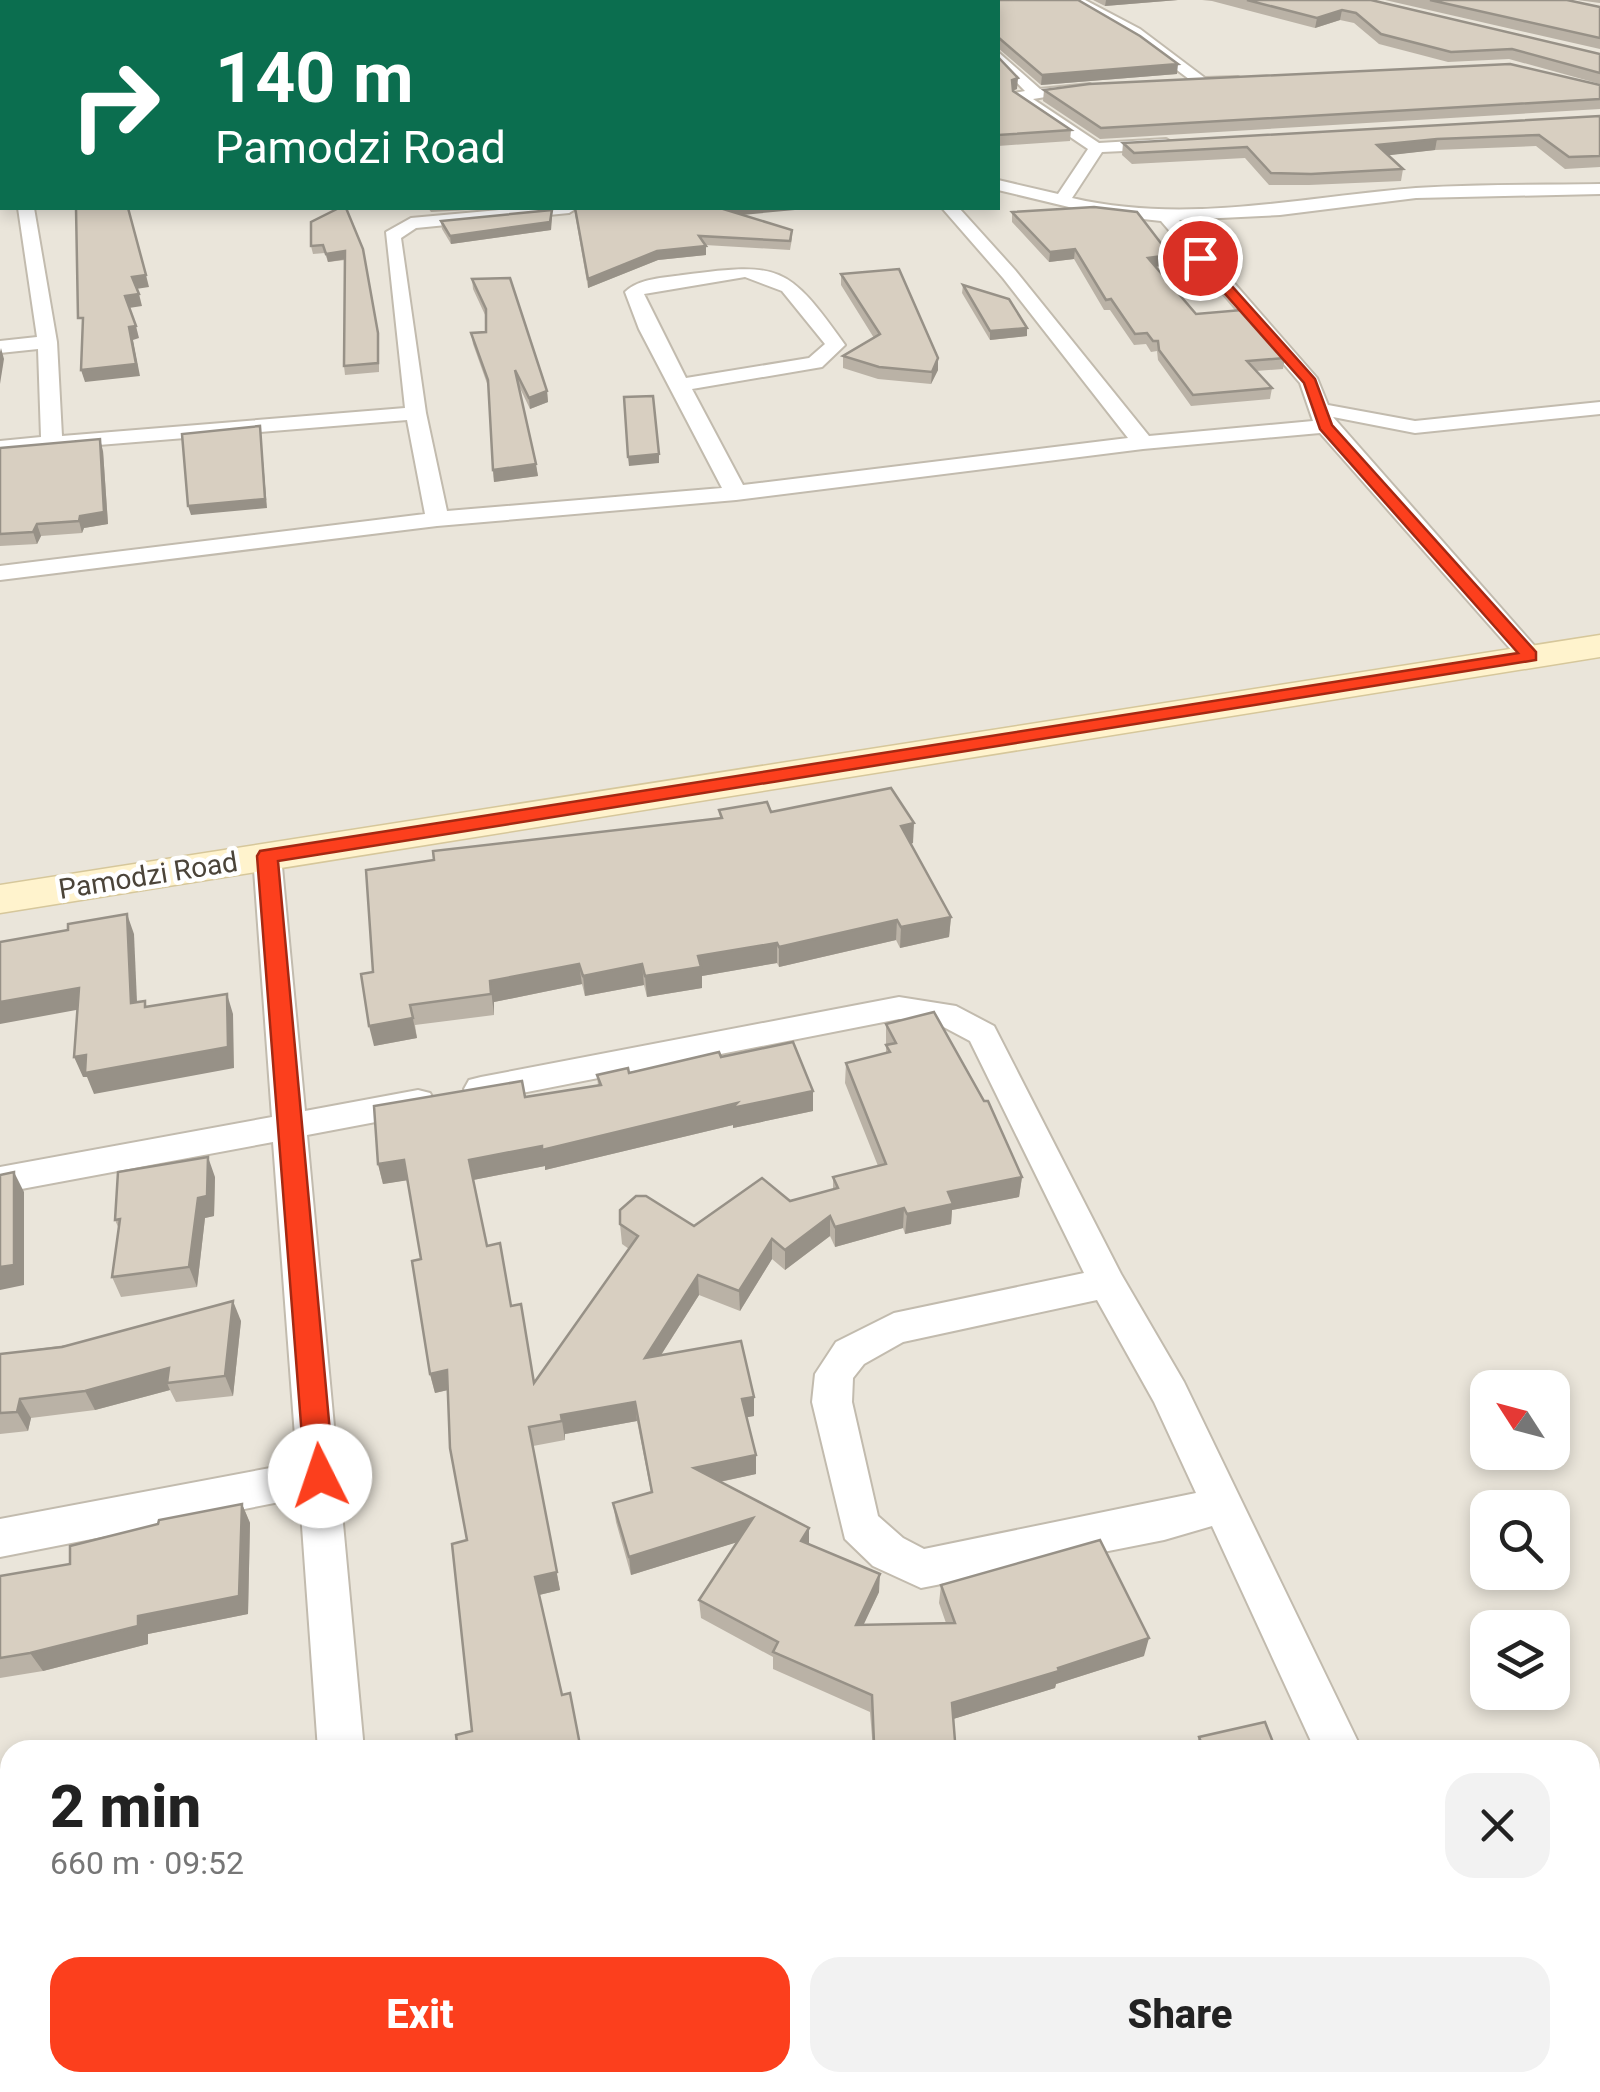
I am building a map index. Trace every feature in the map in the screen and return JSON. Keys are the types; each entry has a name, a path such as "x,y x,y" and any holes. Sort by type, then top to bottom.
{"street":[{"path":"1075,0 1134,32 1202,82"},
{"path":"1000,58 1034,92"},
{"path":"1183,83 1262,80"},
{"path":"1106,86 1019,96 1096,148 1193,142"},
{"path":"1062,199 1091,162 1096,148"},
{"path":"1000,185 1098,209 1166,216 1280,210 1416,192 1600,188"},
{"path":"26,210 46,342 52,441"},
{"path":"437,519 416,413 392,236 398,229 434,219 544,210"},
{"path":"952,210 1009,274 1143,443"},
{"path":"1166,216 1310,382 1328,418 1530,656"},
{"path":"680,385 815,363 835,345 793,288 770,274 745,272 650,285 634,292 649,329 736,493"},
{"path":"0,347 46,342"},
{"path":"0,572 437,519 736,493 1328,418 1414,427 1600,408"},
{"path":"0,447 416,413"},
{"name":"Pamodzi Road","path":"0,899 1600,646"},
{"path":"267,856 339,1740"},
{"path":"0,1180 900,1008 945,1014 982,1034 1107,1283 1170,1394 1335,1740"},
{"path":"1107,1283 894,1328 850,1353 834,1374 832,1402 860,1526 888,1552 921,1569 1164,1521 1222,1504"},
{"path":"0,1538 320,1476"}],"shaded area":[{"path":"1000,0 1600,0 1600,1740 0,1740 0,210 1000,210"}],"building":[{"path":"1000,0 1078,0 1140,36 1178,64 1042,75 1000,39"},
{"path":"1247,0 1371,0 1600,54 1600,73 1512,49 1451,52 1381,34 1356,13 1342,10 1317,18"},
{"path":"1430,0 1567,0 1600,7 1600,38"},
{"path":"1000,59 1018,78 1012,80 1013,91 1071,130 1000,135"},
{"path":"1510,64 1600,85 1600,99 1101,128 1044,90 1089,84"},
{"path":"1600,116 1600,156 1569,157 1539,135 1377,145 1403,169 1271,173 1247,147 1134,153 1123,143"},
{"path":"1094,207 1137,212 1170,255 1148,258 1196,314 1242,310 1285,358 1247,361 1272,388 1193,395 1159,350 1158,341 1147,333 1135,334 1111,299 1106,300 1075,249 1050,252 1012,212"},
{"path":"76,210 129,210 146,275 132,277 139,294 125,296 136,326 129,327 136,364 81,370 83,318 78,318"},
{"path":"335,210 347,210 363,249 378,333 378,363 344,366 345,251 326,254 323,245 311,246 311,222"},
{"path":"552,210 550,222 450,236 441,221"},
{"path":"575,210 727,210 792,230 790,241 699,236 706,246 657,251 588,279"},
{"path":"899,269 938,358 932,372 879,367 843,356 880,334 841,274"},
{"path":"510,278 547,391 529,398 515,370 536,464 493,470 488,380 471,333 486,332 486,309 472,279"},
{"path":"963,285 1009,299 1027,328 990,331"},
{"path":"653,396 659,454 628,457 624,397"},
{"path":"260,426 265,499 188,506 182,434"},
{"path":"100,439 104,512 80,516 79,521 37,524 33,532 0,534 0,448"},
{"path":"891,788 914,823 901,826 951,917 901,927 897,920 779,947 777,943 698,956 701,967 645,976 642,964 583,976 579,964 490,981 491,994 410,1005 413,1018 369,1026 361,974 373,972 366,870 434,860 433,851 722,818 719,810 767,802 771,812"},
{"path":"127,914 131,1003 145,1001 145,1007 227,994 228,1047 85,1073 86,1055 74,1057 79,988 0,1002 0,942"},
{"path":"934,1012 984,1101 988,1101 1022,1177 948,1192 953,1204 907,1214 904,1208 835,1227 830,1216 785,1250 772,1239 739,1291 698,1275 645,1358 741,1341 754,1397 742,1399 756,1455 694,1468 809,1528 801,1541 880,1574 856,1625 955,1623 941,1585 1100,1540 1149,1638 1058,1668 1059,1671 952,1703 955,1740 874,1740 872,1695 773,1652 778,1642 699,1600 753,1518 629,1557 613,1503 652,1492 635,1402 561,1415 562,1421 529,1427 557,1572 535,1577 562,1695 570,1693 579,1740 457,1740 456,1735 472,1731 452,1544 467,1540 450,1448 447,1370 430,1374 412,1261 421,1259 404,1160 378,1164 374,1106 522,1081 525,1097 601,1085 597,1075 628,1068 629,1073 719,1052 721,1057 793,1042 813,1091 732,1108 737,1103 542,1150 542,1146 469,1160 487,1246 500,1243 511,1306 521,1304 534,1383 638,1236 620,1224 620,1210 636,1196 646,1196 694,1226 762,1178 790,1201 838,1188 833,1177 886,1164 846,1063 890,1052 886,1045 896,1043 886,1024"},
{"path":"208,1157 207,1196 198,1198 189,1267 112,1277 120,1219 115,1220 118,1172"},
{"path":"14,1172 14,1265 0,1267 0,1175"},
{"path":"233,1301 225,1376 167,1383 169,1368 85,1391 20,1399 17,1412 0,1413 0,1354 62,1347"},
{"path":"242,1504 239,1596 138,1616 138,1626 0,1658 0,1576 70,1564 70,1546 158,1524 159,1520"},
{"path":"1265,1722 1272,1740 1200,1740 1199,1737"}],"route":[{"path":"320,1476 267,856 1530,656 1325,426 1310,382 1200,258"}]}
